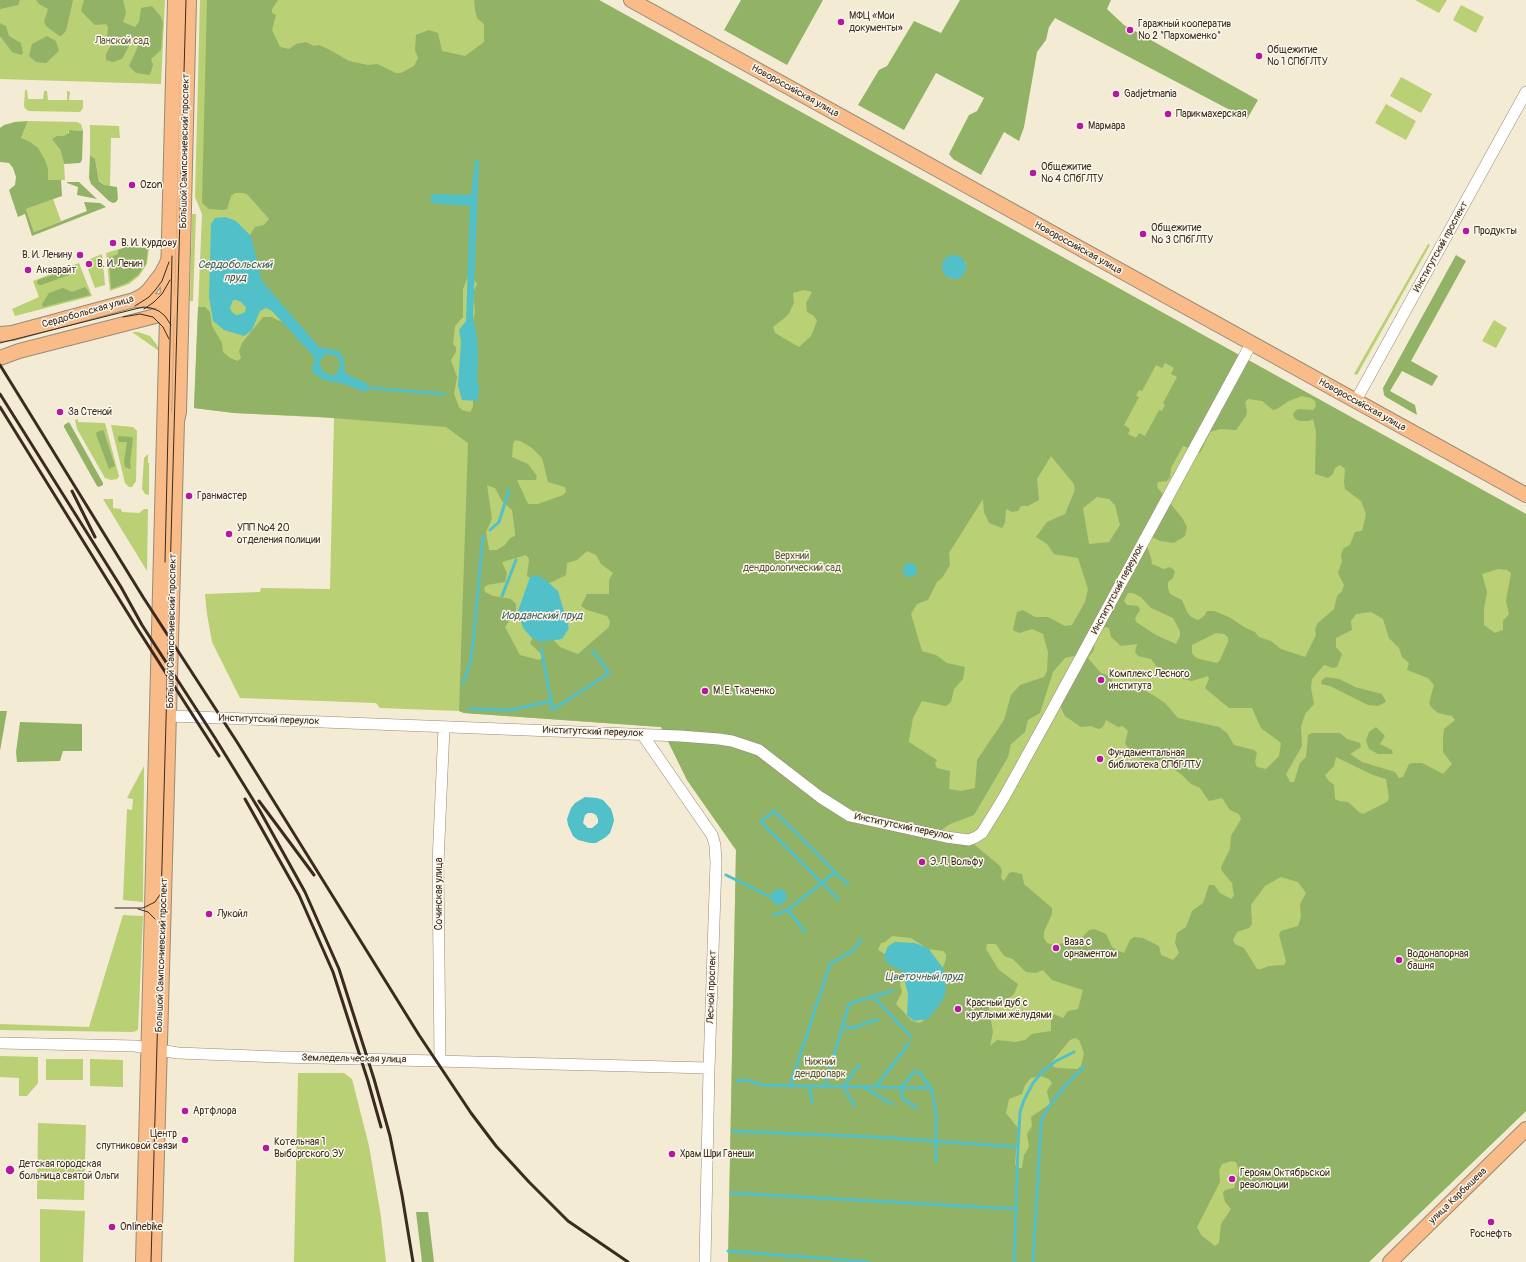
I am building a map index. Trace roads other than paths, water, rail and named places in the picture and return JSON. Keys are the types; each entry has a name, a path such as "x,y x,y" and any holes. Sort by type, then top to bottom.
{"main road":[{"name":"Большой Сампсониевский проспект","path":"154,1262 154,1050 167,308 175,0"},
{"name":"Большой Сампсониевский проспект","path":"143,1262 170,716 177,421 180,412 189,0"},
{"name":"Новороссийская улица","path":"631,0 1355,402 1526,495"},
{"name":"Сердобольская улица","path":"4,335 134,300 149,290 169,259"},
{"path":"134,300 167,308 182,302"},
{"name":"Сердобольская улица","path":"0,358 19,351 167,308"},
{"name":"Сердобольская улица","path":"0,353 19,351"},
{"name":"улица Карбышева","path":"1390,1262 1526,1129"}],"street":[{"name":"Институтский проспект","path":"1355,402 1526,92"},
{"name":"Институтский переулок","path":"170,716 642,734 700,737 732,741 760,750 820,797 850,816 946,837 969,840 976,838 982,833 1003,799 1251,344"},
{"name":"Сочинская улица","path":"440,1061 438,863 444,727"},
{"name":"Лесной проспект","path":"642,734 712,835 715,844 716,863 709,1068 705,1262"},
{"name":"Земледельческая улица","path":"0,1043 135,1046 178,1053 285,1058 709,1068"}],"water":[{"path":"475,160 479,160 473,317 477,338 477,383 479,383 478,401 462,400 458,386 461,341 459,330 466,321 470,206 431,203 431,194 471,195"},
{"name":"Сердобольский пруд","path":"225,217 236,221 251,236 262,281 319,347 339,351 344,360 345,373 366,383 370,388 365,392 344,384 324,380 312,372 314,357 272,311 266,308 260,311 252,330 244,336 224,330 213,321 209,297 211,224 215,218","holes":["233,300 241,302 246,307 245,312 236,315 232,312 230,308","326,354 336,356 340,362 338,372 332,376 323,371 319,362"]},
{"path":"954,255 963,258 966,267 963,276 954,279 945,276 942,267 945,258"},
{"path":"910,563 915,565 917,570 915,575 910,577 905,575 903,570 905,565"},
{"name":"Иорданский пруд","path":"533,575 543,578 558,591 569,628 562,639 540,642 531,637 523,628 518,611 530,577"},
{"path":"585,797 603,800 611,809 613,815 614,821 610,833 596,843 578,840 573,836 567,819 571,808 575,803","holes":["592,813 596,815 598,823 592,828 588,828 583,823 585,815"]},
{"path":"776,889 782,889 787,894 785,903 782,905 776,905 771,900 771,894"},
{"name":"Цветочный пруд","path":"895,942 915,943 928,948 943,968 946,988 943,1000 928,1019 914,1021 907,1015 908,994 902,971 888,964 884,956 888,946"}],"waterway":[{"path":"370,388 444,394"},
{"path":"490,530 499,522 509,490"},
{"path":"463,683 470,664 473,644 483,536"},
{"path":"502,596 516,560"},
{"path":"541,648 551,701"},
{"path":"469,709 511,710 551,701 552,710 609,673 593,651"},
{"path":"838,899 761,822 774,811 848,885"},
{"path":"774,915 788,910 834,873"},
{"path":"726,875 771,897"},
{"path":"788,910 805,932"},
{"path":"790,1086 830,964 854,950 861,939"},
{"path":"825,1086 848,1007 851,1003 892,991"},
{"path":"873,996 911,1037"},
{"path":"842,1027 854,1028 868,1022 878,1020"},
{"path":"876,1087 909,1043"},
{"path":"1014,1262 1020,1112 1024,1100 1033,1083 1044,1070 1056,1061 1074,1052"},
{"path":"855,1106 843,1087 859,1065"},
{"path":"1033,1262 1041,1124 1043,1116 1066,1085 1084,1067"},
{"path":"917,1108 902,1098 901,1088 914,1072 919,1072 932,1090 936,1114 936,1162"},
{"path":"737,1081 746,1080 762,1085 931,1088"},
{"path":"809,1086 812,1102"},
{"path":"865,1088 892,1104"},
{"path":"733,1131 875,1137 1018,1147"},
{"path":"731,1193 1016,1209"},
{"path":"728,1251 870,1262"}],"tram line":[{"path":"151,1262 186,0"},
{"path":"165,562 172,256"},
{"path":"135,306 149,297 156,289 162,281 169,262"},
{"path":"144,309 162,294 170,280"},
{"path":"0,343 143,307 159,311 165,316 171,325"},
{"path":"123,317 140,314 153,317 163,327 169,339"},
{"path":"115,908 143,908 155,902 161,893"},
{"path":"138,909 148,912 155,919"}],"railway":[{"path":"0,365 143,597 237,742 419,1035 471,1113 496,1146 568,1221 628,1262"},
{"path":"0,394 121,587 142,625 260,811 305,892 339,969 374,1079 390,1136 402,1195 413,1262"},
{"path":"0,407 137,628 219,756"},
{"path":"72,491 95,537"},
{"path":"245,799 299,895 333,972 381,1127"},
{"path":"259,801 314,875"}],"place":[{"name":"МФЦ «Мои документы»","path":"841,22"},
{"name":"Гаражный кооператив № 2 \"Пархоменко\"","path":"1130,30"},
{"name":"Общежитие № 1 СПбГЛТУ","path":"1259,56"},
{"name":"Gadjetmania","path":"1116,94"},
{"name":"Парикмахерская","path":"1168,114"},
{"name":"Мармара","path":"1080,126"},
{"name":"Общежитие № 4 СПбГЛТУ","path":"1033,173"},
{"name":"Ozon","path":"132,185"},
{"name":"Продукты","path":"1466,231"},
{"name":"Общежитие № 3 СПбГЛТУ","path":"1143,234"},
{"name":"В. И. Курдову","path":"113,243"},
{"name":"В. И. Ленину","path":"80,255"},
{"name":"В. И. Ленин","path":"89,264"},
{"name":"Акварайт","path":"28,270"},
{"name":"За Стеной","path":"60,412"},
{"name":"Гранмастер","path":"189,496"},
{"name":"УПП №4 20 отделения полиции","path":"229,534"},
{"name":"Комплекс Лесного института","path":"1101,680"},
{"name":"М. Е. Ткаченко","path":"705,691"},
{"name":"Фундаментальная библиотека СПбГЛТУ","path":"1100,759"},
{"name":"Э. Л. Вольфу","path":"922,862"},
{"name":"Лукойл","path":"209,914"},
{"name":"Ваза с орнаментом","path":"1056,948"},
{"name":"Водонапорная башня","path":"1399,960"},
{"name":"Красный дуб с круглыми жёлудями","path":"958,1009"},
{"name":"Артфлора","path":"185,1111"},
{"name":"Центр спутниковой связи","path":"185,1140"},
{"name":"Котельная 1 Выборгского ЭУ","path":"266,1148"},
{"name":"Храм Шри Ганеши","path":"672,1154"},
{"name":"Детская городская больница святой Ольги","path":"10,1170"},
{"name":"Героям Октябрьской революции","path":"1232,1179"},
{"name":"Роснефть","path":"1491,1222"},
{"name":"Onlinebike","path":"112,1227"}],"park label":[{"name":"Ланской сад","path":"122,41"},
{"name":"Верхний дендрологический сад","path":"792,562"},
{"name":"Нижний дендропарк","path":"820,1068"}]}
